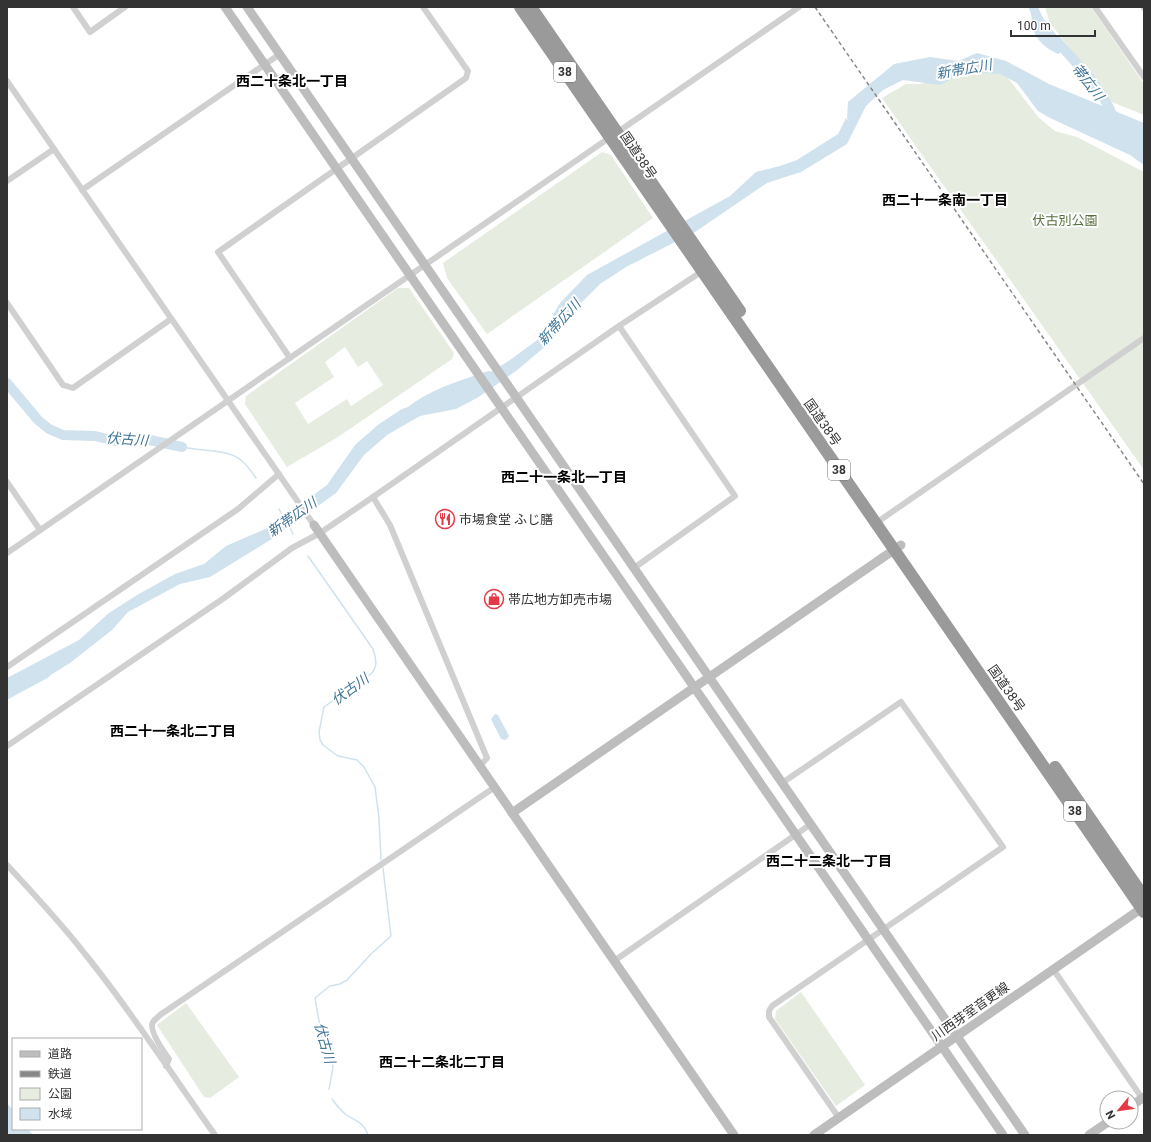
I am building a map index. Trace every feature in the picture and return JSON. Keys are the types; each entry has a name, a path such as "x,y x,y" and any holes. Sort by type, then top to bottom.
{"highway":[{"name":"国道38号","path":"520,7 614,135"},
{"name":"国道38号","path":"531,7 614,135 1143,906"}],"street":[{"path":"73,7 90,32 125,7"},
{"path":"225,7 1003,1135"},
{"path":"247,7 1025,1135"},
{"path":"290,358 218,252 466,78 468,71 423,7"},
{"path":"7,553 800,7"},
{"path":"1095,7 1144,77"},
{"path":"82,190 280,54"},
{"path":"7,81 734,1135"},
{"path":"7,181 54,149"},
{"path":"7,746 224,598 292,548 320,533 502,408 514,393 619,326 703,264"},
{"path":"7,303 63,385 72,388 171,319"},
{"path":"619,326 735,496 634,568"},
{"path":"879,521 1144,338"},
{"path":"7,667 238,509 279,474"},
{"path":"7,482 40,530"},
{"path":"373,497 390,525 487,758 480,766"},
{"path":"512,813 898,547"},
{"path":"782,783 901,702 1003,847 772,1006 769,1011 769,1017 838,1118"},
{"path":"166,1066 168,1059 153,1033 152,1026 153,1022 160,1015 495,788"},
{"path":"614,961 811,824"},
{"path":"7,865 41,901 86,955 215,1135"},
{"name":"川西芽室音更線","path":"814,1135 1143,906"},
{"path":"1053,969 1143,1099"},
{"path":"1089,1135 1099,1128"}],"green space":[{"path":"1045,7 1091,7 1144,84 1144,115 1112,102 1050,23"},
{"name":"伏古別公園","path":"992,68 1008,78 1039,118 1055,131 1077,137 1144,172 1144,470 882,98 906,84 919,84 958,78"},
{"path":"602,152 611,155 653,218 487,334 447,278 443,263"},
{"path":"398,288 409,288 454,353 452,359 338,437 287,467 245,404 246,396","holes":["345,347 358,367 367,361 383,385 351,406 347,399 308,424 295,403 334,377 325,362"]},
{"path":"801,992 865,1085 836,1106 775,1019 776,1011"},
{"path":"186,1003 239,1077 210,1098 204,1097 157,1025"}],"water":[{"path":"1028,7 1038,7 1043,18 1067,49 1058,54 1046,47 1040,41 1033,28 1031,13"},
{"path":"977,53 1006,61 1049,84 1144,123 1144,165 1130,155 1038,111 1017,83 1000,74 965,72 940,85 903,80 883,90 866,106 847,144 801,172 767,183 695,232 626,267 600,284 572,312 561,329 547,345 516,371 477,398 456,409 420,416 387,435 364,455 336,493 275,537 210,577 180,584 128,612 112,630 70,663 49,676 18,684 7,692 7,678 79,640 109,613 137,595 175,574 204,564 226,546 270,527 327,485 355,445 379,424 402,409 466,388 510,360 540,338 560,303 587,275 730,196 756,172 797,160 838,134 846,118 850,122 847,118 848,102 894,64 930,57 958,61"},
{"path":"495,714 498,715 509,736 506,740 501,739 491,719"},
{"path":"7,1103 12,1109 12,1130 29,1130 33,1135 7,1135"}],"waterway":[{"name":"帯広川","path":"1056,40 1098,89 1105,100 1114,121"},
{"name":"新帯広川","path":"411,411 429,399 489,376"},
{"name":"伏古川","path":"7,383 38,420 49,429 63,435 95,436 116,441 150,440 182,447"},
{"name":"伏古川","path":"182,447 230,454 242,461 256,478"},
{"name":"伏古川","path":"279,509 284,518"},
{"name":"伏古川","path":"289,526 293,534"},
{"name":"伏古川","path":"308,556 373,649 375,656 376,665 372,673 324,707 319,732 320,740 323,745 338,756 357,760 364,767 375,787 379,818 381,860"},
{"name":"新帯広川","path":"7,694 46,673"},
{"name":"伏古川","path":"329,1089 333,1067 329,1050 322,1038 315,998 330,986 340,984 347,980 371,954 391,936 383,868"},
{"name":"伏古川","path":"332,1099 345,1114 362,1124 368,1135"}],"railway":[{"path":"815,7 1144,484"}],"place":[{"name":"市場食堂 ふじ膳","path":"445,519"},
{"name":"帯広地方卸売市場","path":"494,599"}],"district":[{"name":"西二十条北一丁目","path":"292,81"},
{"name":"西二十一条南一丁目","path":"945,200"},
{"name":"西二十一条北一丁目","path":"564,477"},
{"name":"西二十一条北二丁目","path":"173,731"},
{"name":"西二十二条北一丁目","path":"829,861"},
{"name":"西二十二条北二丁目","path":"442,1062"}]}
